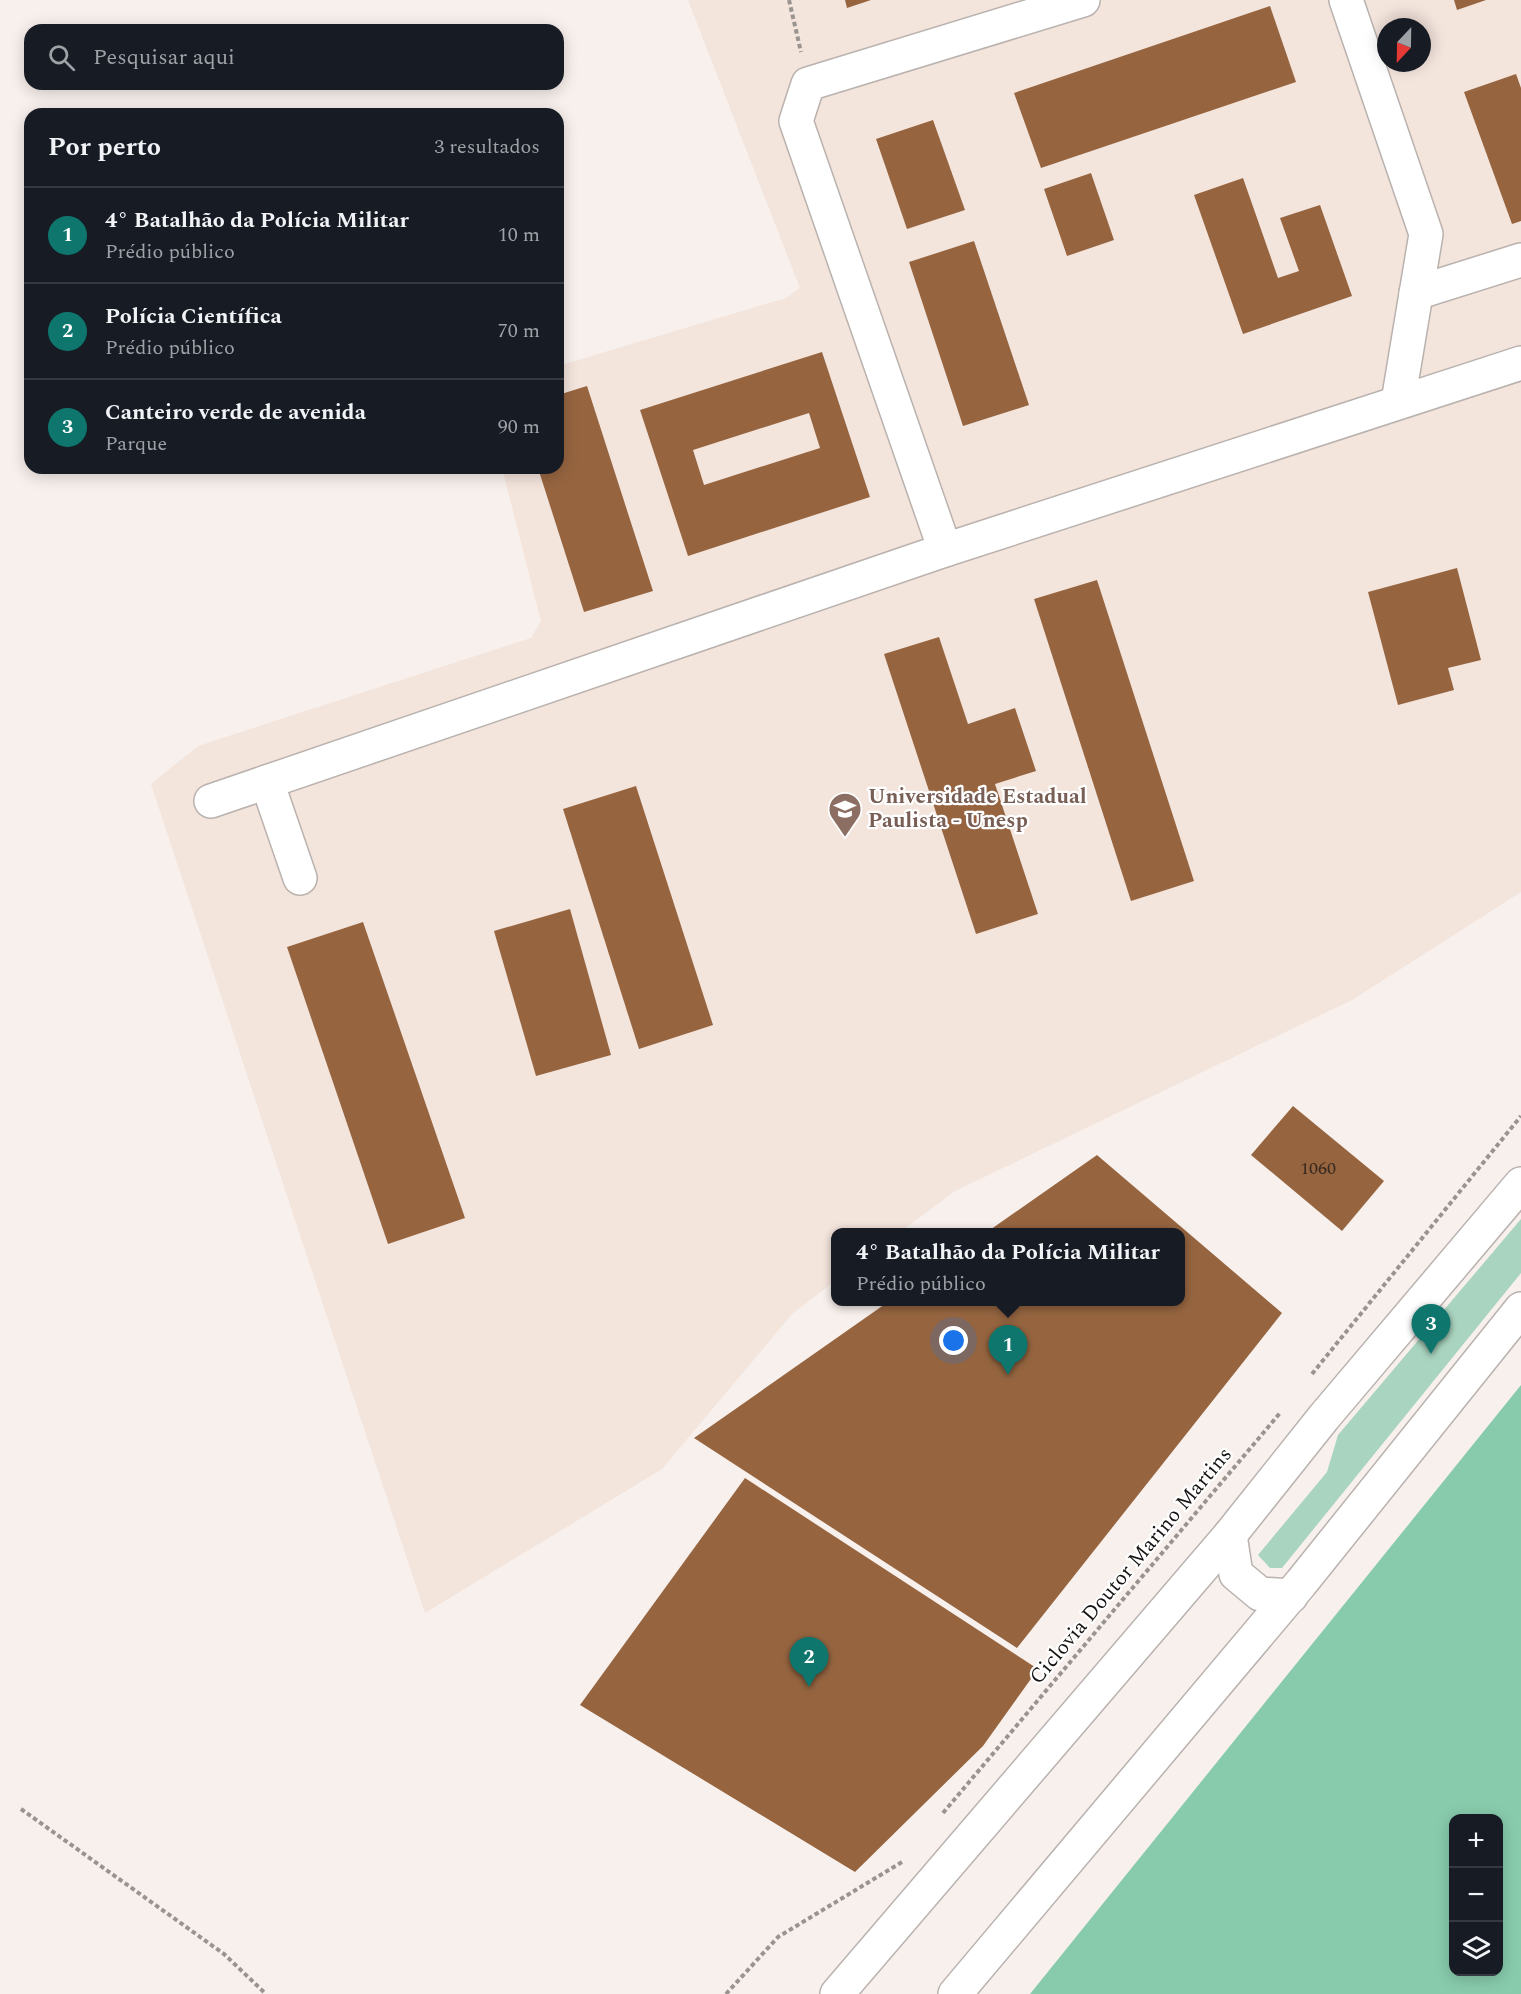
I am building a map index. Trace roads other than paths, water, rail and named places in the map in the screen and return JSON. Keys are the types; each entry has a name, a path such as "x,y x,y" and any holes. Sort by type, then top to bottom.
{"main road":[{"path":"945,550 796,121 808,84 1083,0"},
{"path":"1346,0 1426,234 1398,402"},
{"path":"1416,293 1521,260"},
{"path":"211,801 945,550 1521,363"},
{"path":"267,782 300,878"},
{"path":"837,1994 1230,1535 1324,1417 1521,1184"},
{"path":"955,1994 1291,1596 1521,1309"},
{"path":"1230,1535 1236,1574 1260,1594 1291,1596"}],"place":[{"name":"Universidade Estadual Paulista - Unesp","path":"845,838"},
{"name":"Canteiro verde de avenida","path":"1431,1354"},
{"name":"4° Batalhão da Polícia Militar","path":"1008,1375"},
{"name":"Polícia Científica","path":"809,1687"}]}
